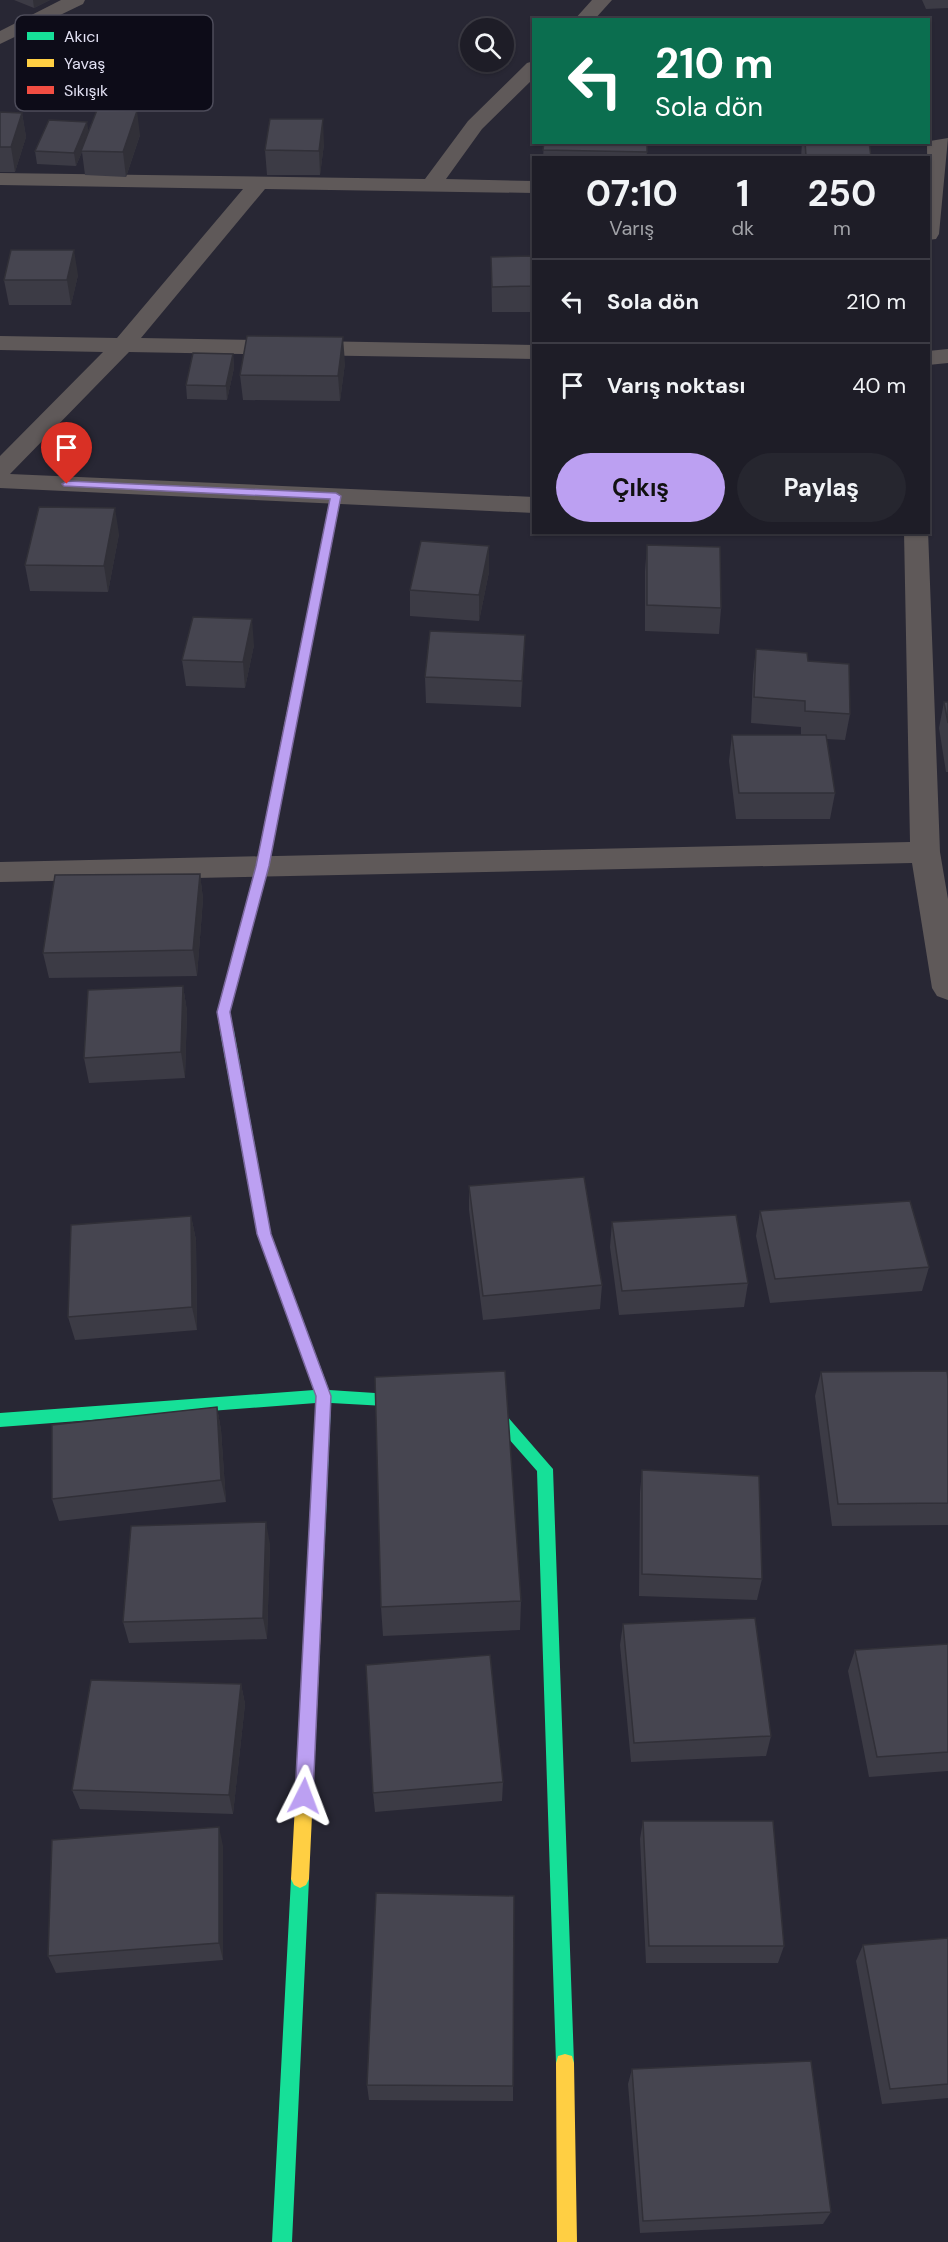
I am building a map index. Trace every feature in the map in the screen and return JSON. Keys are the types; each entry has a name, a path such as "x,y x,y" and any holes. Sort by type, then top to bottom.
{"street":[{"path":"46,15 76,0"},
{"path":"585,18 603,0"},
{"path":"0,38 15,30"},
{"path":"431,185 475,125 532,69"},
{"path":"931,193 937,145 948,144"},
{"path":"0,179 532,187"},
{"path":"0,470 124,344 259,183"},
{"path":"0,343 532,352"},
{"path":"930,358 948,356"},
{"path":"0,481 532,505"},
{"path":"282,2242 324,1396 264,1234 223,1012 262,866 336,496"},
{"path":"917,534 925,852 948,988"},
{"path":"0,872 925,852"},
{"path":"0,1420 324,1396 430,1403"},
{"path":"454,1404 489,1406 546,1469 567,2107 567,2242"}],"building":[{"path":"97,111 137,111 123,152 81,151"},
{"path":"0,112 22,113 11,147 0,147"},
{"path":"270,119 323,119 319,151 265,150"},
{"path":"49,120 87,122 74,153 35,151"},
{"path":"544,144 647,144 647,152 543,150"},
{"path":"805,144 869,144 871,156 806,156"},
{"path":"11,250 74,250 67,280 4,280"},
{"path":"532,256 532,286 492,287 491,257"},
{"path":"247,336 343,337 338,376 240,375"},
{"path":"193,353 233,354 226,386 186,385"},
{"path":"39,507 115,508 104,566 25,565"},
{"path":"421,541 489,546 479,595 410,590"},
{"path":"647,545 720,547 721,608 647,605"},
{"path":"193,617 252,619 243,662 182,660"},
{"path":"430,631 525,635 522,681 425,677"},
{"path":"756,649 807,653 808,661 849,664 850,714 805,711 805,701 754,697"},
{"path":"944,702 948,702 948,723"},
{"path":"732,735 826,735 835,793 739,793"},
{"path":"200,874 193,950 43,953 55,875"},
{"path":"183,986 181,1052 84,1058 88,990"},
{"path":"584,1177 602,1285 483,1296 469,1186"},
{"path":"910,1201 929,1267 775,1279 760,1211"},
{"path":"736,1215 748,1283 622,1291 612,1222"},
{"path":"191,1216 192,1307 68,1317 71,1225"},
{"path":"505,1371 521,1601 381,1607 375,1377"},
{"path":"947,1371 948,1503 838,1504 821,1372"},
{"path":"217,1407 221,1480 52,1499 52,1425"},
{"path":"642,1470 759,1476 762,1579 642,1574"},
{"path":"266,1522 263,1618 123,1622 131,1526"},
{"path":"755,1618 771,1736 634,1743 623,1624"},
{"path":"948,1644 948,1752 877,1757 855,1650"},
{"path":"490,1655 503,1782 373,1793 366,1665"},
{"path":"91,1680 241,1684 229,1795 72,1790"},
{"path":"643,1821 773,1821 784,1946 649,1946"},
{"path":"219,1827 219,1943 48,1956 52,1840"},
{"path":"376,1893 514,1896 513,2086 367,2085"},
{"path":"948,1938 948,2084 890,2089 863,1945"},
{"path":"811,2061 831,2212 643,2221 632,2069"}],"traffic: fast":[{"path":"227,1031 264,1234 324,1396 315,1582"},
{"path":"0,1420 324,1396 421,1402"},
{"path":"473,1405 489,1406 545,1469 565,2063"},
{"path":"282,2242 300,1879"}],"traffic: slow":[{"path":"289,731 336,496"},
{"path":"300,1879 315,1582"},
{"path":"565,2063 567,2242"}],"traffic: jam":[{"path":"227,1031 223,1012 262,866 289,731"}],"route":[{"path":"67,484 336,496 262,866 223,1012 264,1234 324,1396 304,1796"}]}
